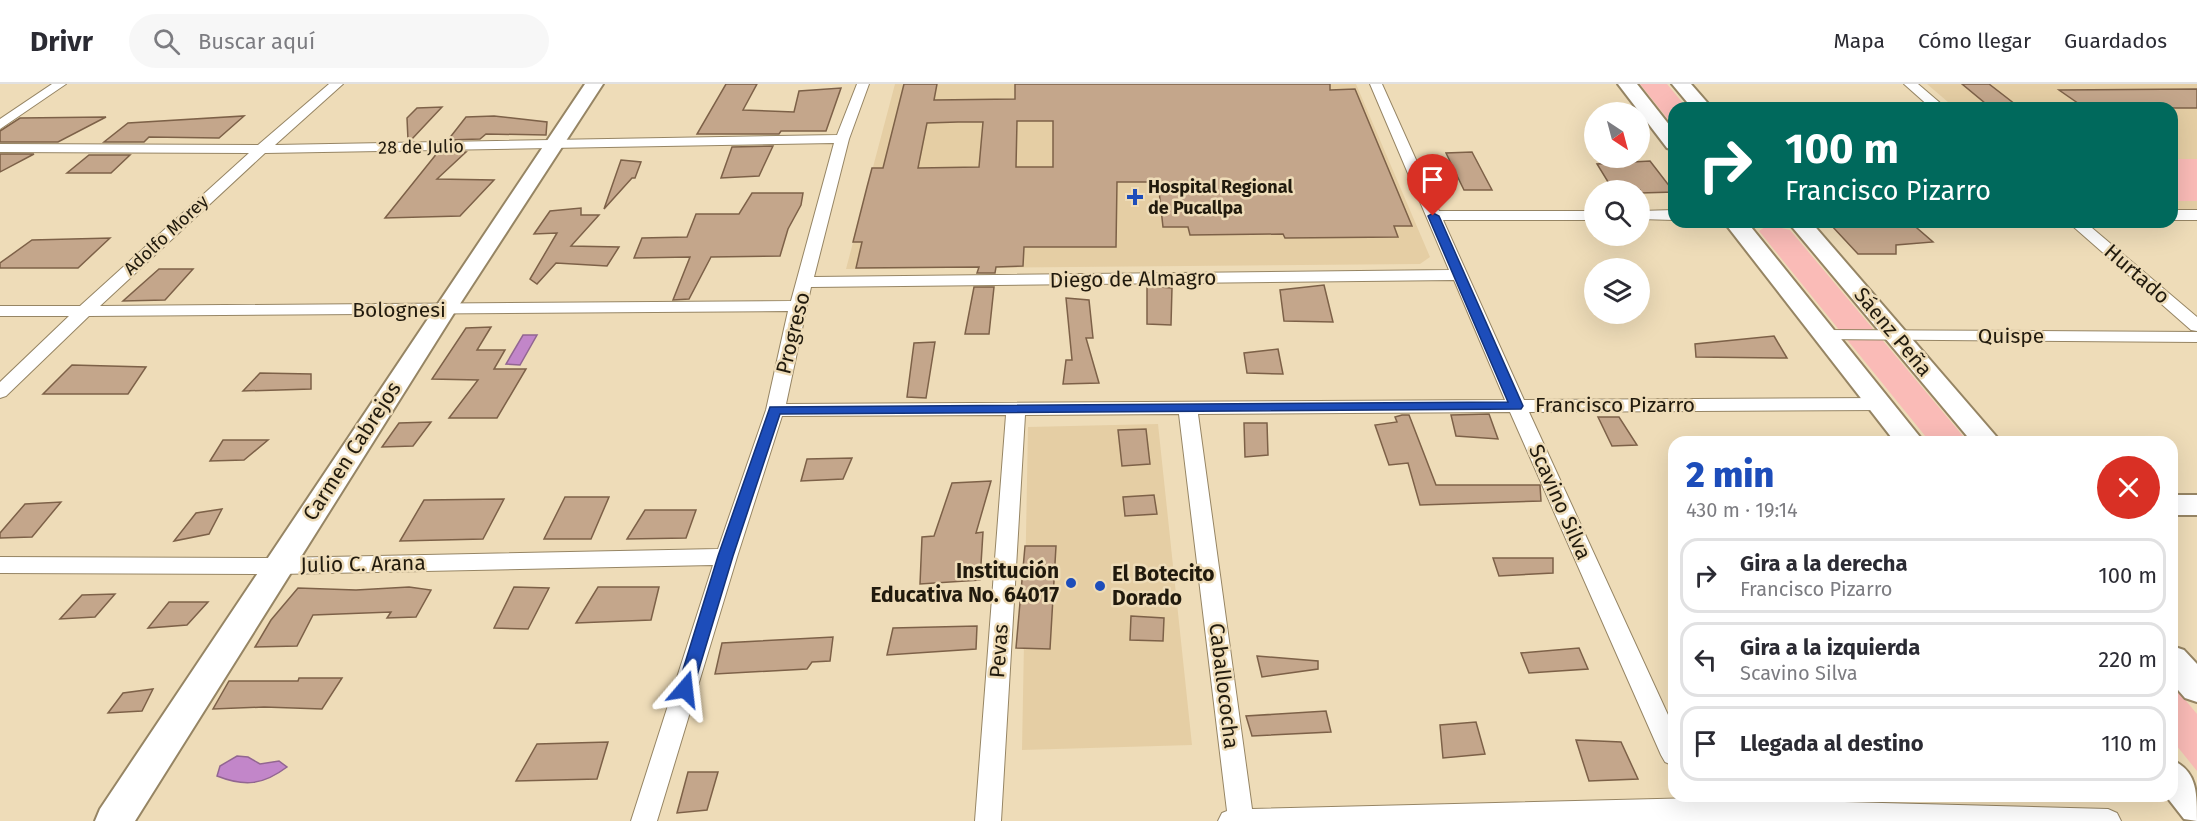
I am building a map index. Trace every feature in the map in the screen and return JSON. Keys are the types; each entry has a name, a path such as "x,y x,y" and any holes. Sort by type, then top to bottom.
{"street":[{"path":"0,125 60,84"},
{"name":"Adolfo Morey","path":"0,392 84,311 260,149 337,84"},
{"name":"Carmen Cabrejos","path":"114,821 444,310 594,84"},
{"name":"Progreso","path":"644,821 726,556 775,410 798,306 843,139 863,84"},
{"name":"Scavino Silva","path":"1376,84 1668,742"},
{"path":"1627,84 1668,136"},
{"path":"1682,84 1697,102"},
{"path":"1910,84 1931,102"},
{"name":"28 de Julio","path":"0,148 260,149 843,139"},
{"path":"1433,216 1584,215"},
{"path":"1650,215 1668,215"},
{"path":"2178,215 2197,215"},
{"path":"1741,228 1905,436"},
{"name":"Sáenz Peña","path":"1804,228 1982,436"},
{"name":"Hurtado","path":"2083,228 2197,326"},
{"name":"Diego de Almagro","path":"806,282 1459,275"},
{"name":"Bolognesi","path":"0,311 798,306"},
{"name":"Quispe","path":"1825,335 2197,337"},
{"name":"Francisco Pizarro","path":"775,410 1879,404"},
{"name":"Caballococha","path":"1188,408 1241,821"},
{"name":"Pevas","path":"988,821 1016,409"},
{"path":"2178,505 2197,505"},
{"name":"Julio C. Arana","path":"0,565 279,566 726,556"},
{"path":"2178,666 2197,688"},
{"path":"2178,783 2197,807"},
{"path":"1231,821 1698,809 2108,821"}],"shaded area":[{"name":"Hospital Regional de Pucallpa","path":"895,84 1356,84 1430,257 1420,264 846,269"},
{"path":"1640,84 1667,84 1682,102 1668,102 1668,119"},
{"path":"1927,84 2197,84 2197,210 2178,210 2178,102 1948,102"},
{"path":"2178,159 2197,159 2197,201 2178,201"},
{"path":"1764,228 1790,230 1963,436 1925,436 1759,231"},
{"path":"523,335 537,335 520,365 506,364"},
{"name":"El Botecito Dorado","path":"1158,424 1192,745 1022,750 1028,427"},
{"path":"2178,691 2197,714 2197,771 2178,747"},
{"path":"237,756 248,757 260,764 279,761 287,767 262,781 236,782 217,776 220,766"}],"building":[{"path":"726,84 757,84 743,110 794,112 799,91 841,88 826,131 781,131 779,134 697,134"},
{"name":"Hospital Regional de Pucallpa","path":"904,84 937,84 934,100 1015,99 1015,84 1330,84 1330,90 1355,89 1412,226 1394,226 1398,237 1285,238 1283,234 1190,235 1188,227 1163,227 1158,182 1117,182 1116,247 1024,247 1023,266 996,267 995,273 977,273 979,267 856,268 862,242 853,242 872,168 883,168","holes":["1017,121 1053,121 1053,167 1016,167","983,122 979,167 918,168 927,123"]},
{"path":"1962,84 1989,84 2012,102 1984,102"},
{"path":"2197,89 2197,108 2178,108 2178,102 2076,102 2059,90"},
{"path":"442,107 411,140 408,140 407,118 417,108"},
{"path":"244,116 219,138 149,137 144,142 104,142 128,123"},
{"path":"494,116 547,122 546,135 486,134 480,139 448,140 466,117"},
{"path":"106,117 58,142 0,142 0,131 20,118"},
{"path":"773,146 759,176 721,178 732,147"},
{"path":"438,152 466,152 437,179 494,180 460,216 385,218"},
{"path":"1472,152 1492,190 1464,190 1446,153"},
{"path":"0,154 34,154 0,172"},
{"path":"89,155 130,155 111,173 67,173"},
{"path":"621,160 641,162 635,178 632,178 604,209"},
{"path":"1650,161 1668,184 1668,192 1650,193 1650,180 1607,180 1599,168 1650,168"},
{"path":"752,193 803,193 801,205 788,229 780,256 711,257 689,299 673,300 690,257 634,258 642,238 687,237 696,214 739,214"},
{"path":"581,208 581,215 599,215 571,246 619,247 607,266 556,263 537,284 530,279 557,233 534,234 550,211"},
{"path":"1834,228 1917,228 1933,242 1896,245 1896,254 1858,254"},
{"path":"110,238 78,268 0,268 0,263 32,240"},
{"path":"159,269 193,269 165,300 123,301"},
{"path":"1324,285 1333,322 1284,321 1280,290"},
{"path":"1147,286 1172,288 1171,325 1147,324"},
{"path":"974,287 994,287 989,334 965,334"},
{"path":"1066,298 1089,300 1093,338 1086,338 1099,383 1063,384 1066,360 1072,360"},
{"path":"491,327 477,350 505,350 494,369 526,369 497,418 449,418 478,380 432,379 466,328"},
{"path":"1774,336 1787,358 1696,357 1695,344"},
{"path":"935,342 926,398 907,397 914,343"},
{"path":"1278,349 1283,374 1247,373 1244,353"},
{"path":"72,365 146,367 128,394 43,394"},
{"path":"260,373 311,374 311,389 243,391"},
{"path":"1489,414 1498,439 1456,436 1451,415"},
{"path":"1409,415 1436,485 1540,485 1541,501 1420,505 1408,463 1389,465 1375,425 1397,422 1395,417"},
{"path":"1598,417 1619,417 1637,445 1612,446"},
{"path":"431,422 413,446 382,447 399,423"},
{"path":"1244,423 1267,423 1268,455 1245,457"},
{"path":"1146,429 1150,464 1122,466 1118,430"},
{"path":"223,440 268,440 244,460 210,461"},
{"path":"852,458 843,479 801,481 807,459"},
{"path":"991,481 976,533 983,532 980,580 920,584 922,537 934,536 952,483"},
{"path":"1154,495 1157,514 1125,516 1123,497"},
{"path":"565,497 609,497 591,539 544,539"},
{"path":"504,499 483,539 400,541 424,500"},
{"path":"61,502 32,537 0,538 0,533 25,504"},
{"path":"222,509 209,534 174,541 196,513"},
{"path":"645,510 696,510 686,538 627,539"},
{"path":"1025,546 1056,546 1050,649 1016,648"},
{"path":"1493,558 1553,558 1553,573 1499,576"},
{"path":"409,587 431,590 416,617 387,618 391,612 313,615 297,646 255,647 271,620 298,588 356,590"},
{"path":"514,587 549,588 528,629 494,628"},
{"path":"598,587 659,587 651,620 576,623"},
{"path":"115,594 95,617 60,619 82,595"},
{"path":"169,602 208,602 187,625 148,628"},
{"path":"1131,616 1164,618 1163,641 1130,640"},
{"path":"977,626 976,649 887,655 893,628"},
{"path":"833,637 830,661 812,662 807,669 715,674 722,643"},
{"path":"1579,648 1588,669 1529,673 1521,653"},
{"path":"1257,656 1318,661 1318,669 1262,677"},
{"path":"299,678 342,678 322,709 264,707 213,709 229,681 298,681"},
{"path":"153,689 142,711 108,713 123,693"},
{"path":"1326,711 1331,732 1252,736 1246,716"},
{"path":"1476,722 1485,754 1443,758 1440,725"},
{"path":"1576,740 1621,742 1638,779 1589,781"},
{"path":"608,742 597,779 516,781 537,744"},
{"path":"688,772 718,772 707,810 677,813"}],"place":[{"name":"Hospital Regional de Pucallpa","path":"1135,197"},
{"name":"Institución Educativa No. 64017","path":"1071,583"},
{"name":"El Botecito Dorado","path":"1100,586"}],"route":[{"path":"685,689 726,556 775,410 1517,406 1433,216"}]}
